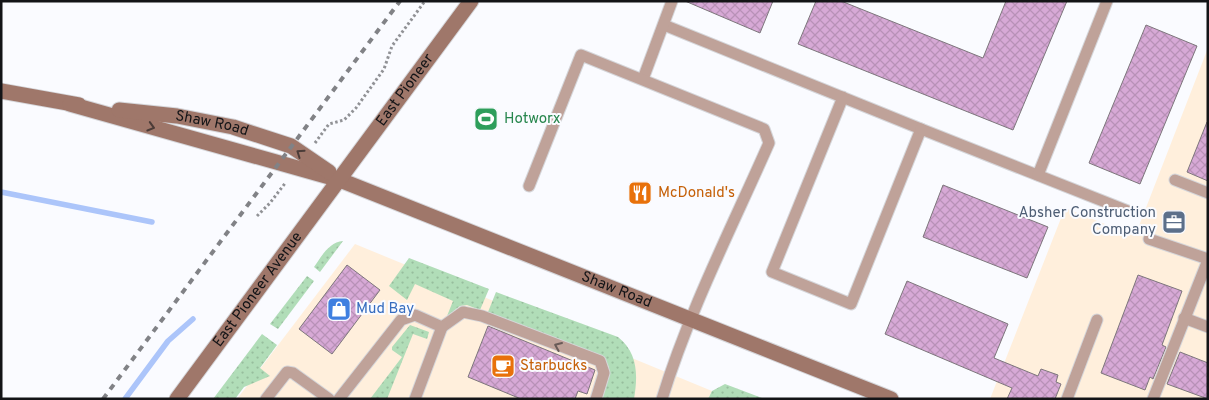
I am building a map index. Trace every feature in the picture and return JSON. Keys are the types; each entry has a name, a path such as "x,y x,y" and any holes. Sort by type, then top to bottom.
{"main road":[{"name":"East Pioneer","path":"340,180 471,1"},
{"name":"Shaw Road","path":"1,91 70,104 177,116 233,126 291,146 340,180"},
{"name":"Shaw Road","path":"70,104 340,180 891,399"},
{"name":"East Pioneer Avenue","path":"177,399 340,180"}],"lane":[{"path":"643,79 672,1"},
{"path":"1038,175 1107,1"},
{"path":"664,25 1128,211"},
{"path":"529,186 581,55 764,129 769,143 672,365 662,399"},
{"path":"843,97 772,272 833,297 851,304 922,129"},
{"path":"1175,180 1208,193"},
{"path":"1149,238 1208,260 1152,399"},
{"path":"418,398 442,327 464,312 482,316 600,362 604,373 596,399"},
{"path":"339,399 402,320 415,315 442,327"},
{"path":"1184,318 1208,327"},
{"path":"1067,399 1097,320"},
{"path":"266,399 287,372 293,373 329,399"}],"path":[{"path":"322,133 329,124 344,120 356,108 384,69 392,46 425,1"}],"shaded area":[{"name":"Absher Construction Company","path":"1208,48 1208,399 990,399 1065,208 1135,236"},
{"path":"355,244 712,391 708,399 237,399"}],"green space":[{"path":"343,241 320,272 314,267 330,247"},
{"path":"409,258 489,289 480,310 467,305 460,306 447,316 453,301 415,284 407,300 389,286"},
{"path":"307,276 314,281 278,329 270,324"},
{"path":"496,292 618,337 625,343 633,357 636,373 634,399 600,399 608,379 609,368 607,363 595,354 488,312"},
{"path":"410,325 429,332 427,339 413,334 387,399 370,399 402,357 392,350 392,347"},
{"path":"262,334 277,345 260,368 270,376 244,387 235,399 213,399"},
{"path":"725,384 765,399 708,399 712,391"}],"building":[{"path":"685,1 773,1 760,33"},
{"path":"816,1 841,1 983,58 1006,1 1067,1 1013,130 798,44"},
{"path":"1146,25 1197,46 1140,184 1089,163"},
{"path":"1208,122 1208,181 1187,172"},
{"path":"943,185 1048,227 1027,278 923,237"},
{"name":"Mud Bay","path":"347,265 380,290 332,354 299,329"},
{"path":"1138,275 1182,291 1162,345 1166,347 1153,379 1150,377 1145,390 1101,373"},
{"path":"907,281 1008,324 994,358 1038,376 1041,369 1058,375 1056,382 1061,384 1055,399 1007,399 1012,388 885,334"},
{"path":"488,326 595,370 587,394 578,391 575,399 521,399 468,377"},
{"path":"1180,352 1208,363 1208,399 1167,384"}],"waterway":[{"path":"1,192 152,222"},
{"path":"125,399 168,341 193,319"}],"railway":[{"path":"103,399 400,1"}],"place":[{"name":"Hotworx","path":"486,119"},
{"name":"McDonald's","path":"640,193"},
{"name":"Absher Construction Company","path":"1174,222"},
{"name":"Mud Bay","path":"339,309"},
{"name":"Starbucks","path":"503,366"}]}
